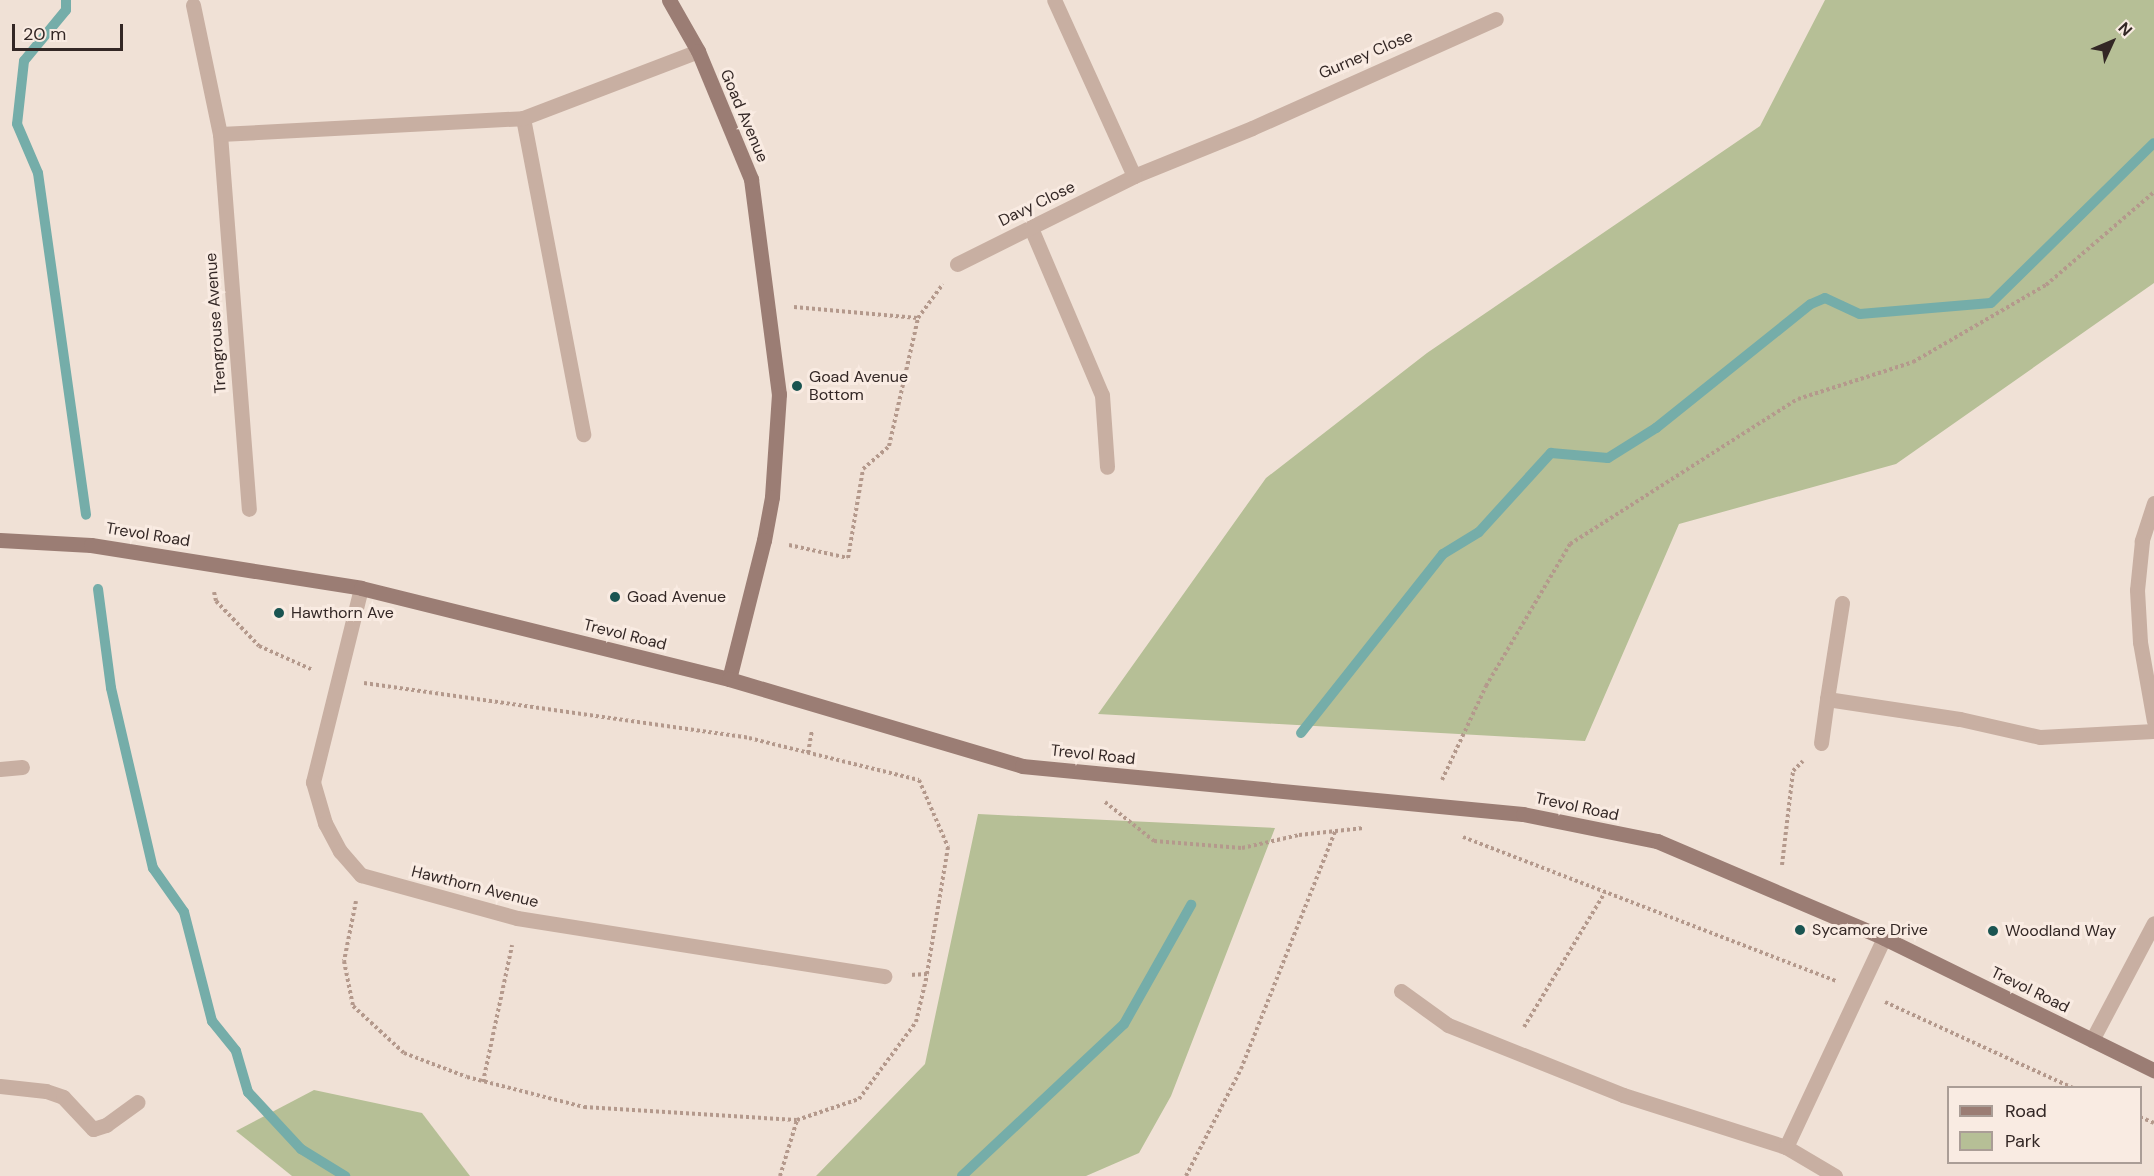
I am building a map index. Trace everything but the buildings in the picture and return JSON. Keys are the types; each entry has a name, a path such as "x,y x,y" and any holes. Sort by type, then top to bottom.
{"street":[{"name":"Goad Avenue","path":"669,0 698,51 751,179 770,305 779,394 772,497 764,540 729,679"},
{"path":"1054,0 1134,176"},
{"name":"Trengrouse Avenue","path":"193,5 220,134 249,508"},
{"name":"Gurney Close","path":"1252,128 1496,19"},
{"path":"220,134 523,118 698,51"},
{"path":"523,118 583,434"},
{"name":"Davy Close","path":"957,264 1134,176 1252,128"},
{"path":"1030,228 1102,395 1107,467"},
{"path":"2154,503 2142,541 2137,591 2140,642 2154,721"},
{"name":"Trevol Road","path":"0,540 90,544 361,588 729,679 1022,766 1522,814 1657,841 1884,938 2154,1070"},
{"path":"361,588 313,782 325,823 340,851 361,875"},
{"path":"1821,743 1842,603"},
{"path":"1827,699 1960,719 2040,737 2154,731"},
{"path":"0,769 22,767"},
{"name":"Hawthorn Avenue","path":"361,875 517,918 884,976"},
{"path":"2092,1040 2154,923"},
{"path":"1785,1147 1884,938"},
{"path":"1401,991 1448,1026 1623,1095 1785,1147 1835,1176"},
{"path":"0,1086 46,1090 63,1097 93,1129 106,1125 138,1102"}],"path":[{"path":"2069,1086 1859,990 1434,826 1430,806 1486,686 1570,544 1798,399 1913,362 2046,285 2154,192"},
{"path":"764,540 848,558 863,469 889,446 918,318 957,264"},
{"path":"770,305 918,318"},
{"path":"209,563 216,601 259,646 338,680 749,738 919,780 948,847 928,971 916,1022 859,1099 797,1119 584,1107 483,1082 404,1053 353,1006 344,961 361,875"},
{"path":"1779,893 1792,771 1821,743"},
{"path":"1094,773 1105,802 1154,841 1242,848 1335,831 1241,1069 1186,1176"},
{"path":"1510,1050 1605,891"},
{"path":"483,1082 517,918"},
{"path":"884,976 927,974 928,971"},
{"path":"780,1176 797,1119"}],"green space":[{"path":"1825,0 2154,0 2154,283 1896,464 1679,524 1585,741 1098,714 1266,478 1427,353 1760,126"},
{"path":"978,814 1275,828 1171,1096 1139,1153 1086,1176 816,1176 925,1064"},
{"path":"314,1090 422,1113 470,1176 292,1176 236,1131"}],"waterway":[{"path":"66,0 66,10 24,61 17,124 38,173 86,515"},
{"path":"1301,733 1443,554 1479,532 1551,453 1608,458 1656,428 1811,304 1825,298 1860,314 1991,303 2154,143"},
{"path":"98,589 111,688 153,868 184,912 212,1021 236,1051 248,1092 301,1149 345,1176"},
{"path":"962,1176 1124,1024 1191,905"}],"place":[{"name":"Goad Avenue Bottom","path":"797,386"},
{"name":"Goad Avenue","path":"615,597"},
{"name":"Hawthorn Ave","path":"279,613"},
{"name":"Sycamore Drive","path":"1800,930"},
{"name":"Woodland Way","path":"1993,931"}]}
